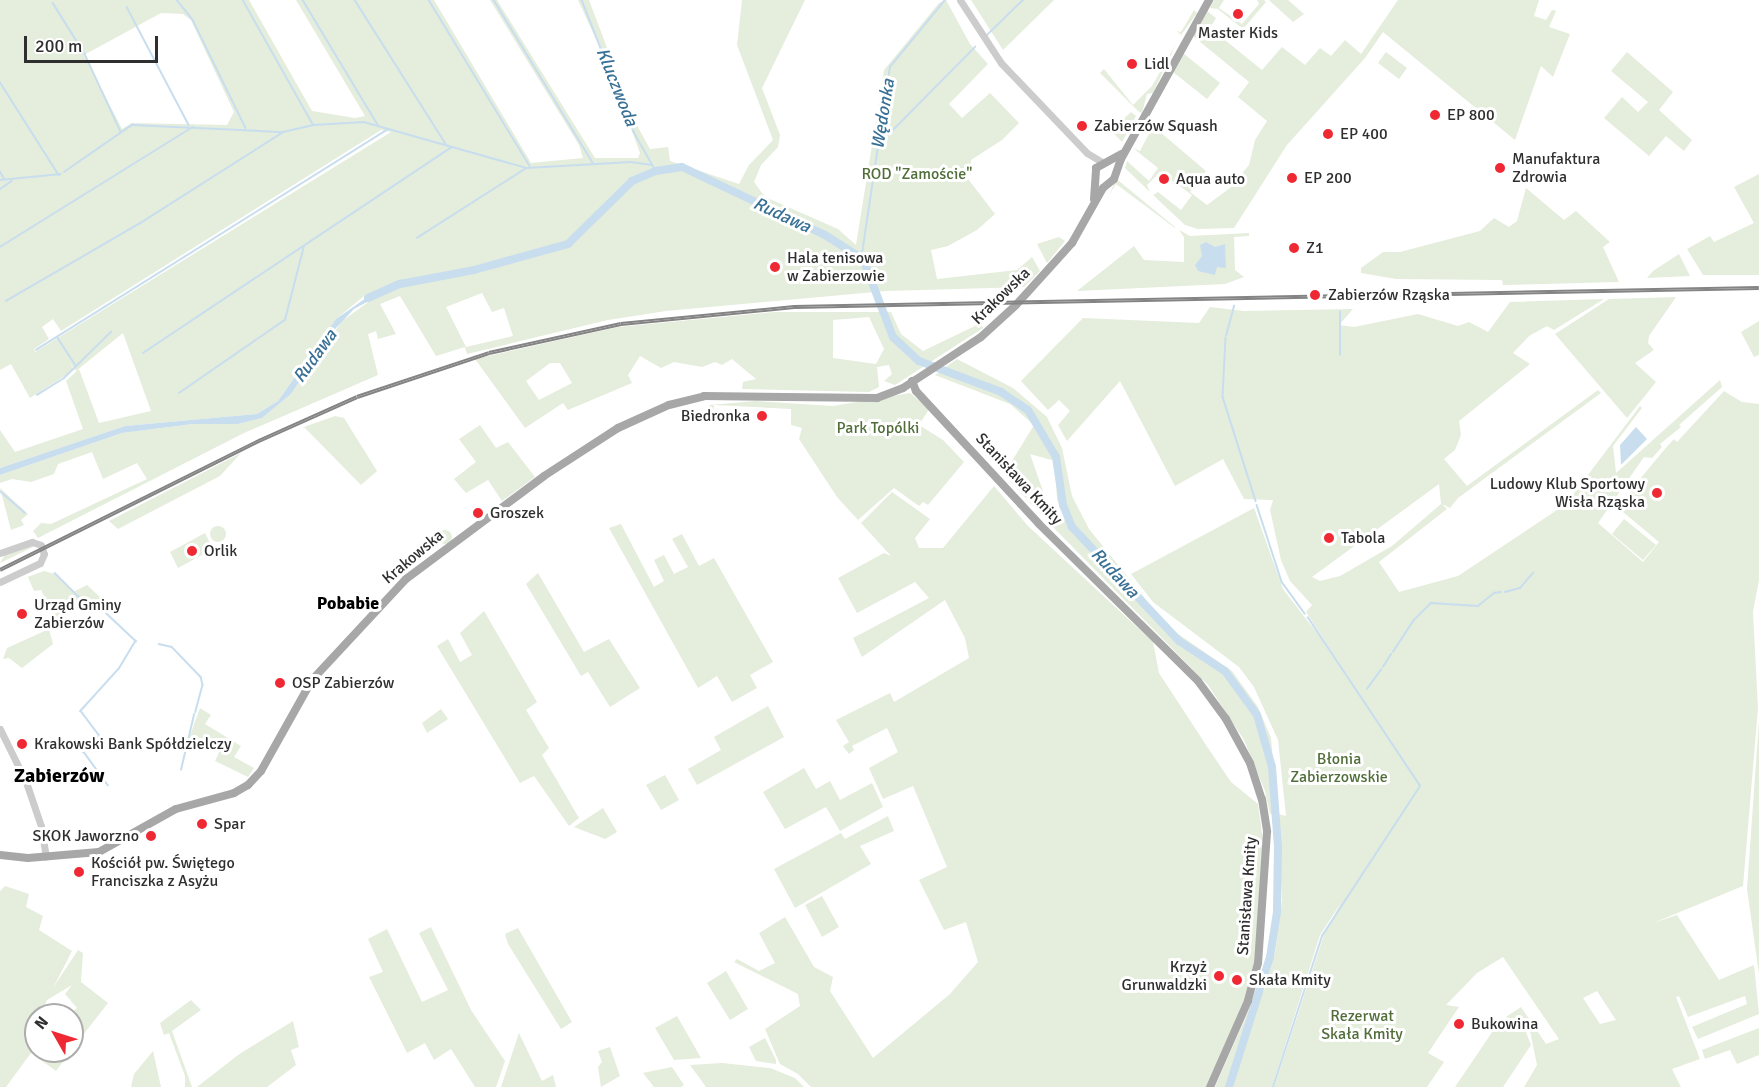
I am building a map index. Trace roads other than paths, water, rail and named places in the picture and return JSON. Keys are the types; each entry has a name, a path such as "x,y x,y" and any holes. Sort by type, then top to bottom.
{"main road":[{"path":"1105,162 1117,171 1126,149 1209,0"},
{"path":"1095,170 1126,149"},
{"name":"Krakowska","path":"1090,210 1096,181 1095,170"},
{"name":"Krakowska","path":"0,855 46,857 99,852 176,809 234,793 248,785 261,771 312,680 406,579 597,439 662,407 704,396 870,398 912,381 998,322 1072,243 1090,210 1117,171"},
{"path":"1096,181 1106,185"},
{"name":"Stanisława Kmity","path":"912,381 915,390 922,394 1045,530 1198,681 1230,725 1250,763 1262,799 1267,832 1258,963 1248,1001 1210,1087"}],"street":[{"path":"960,0 1001,63 1087,153 1095,170"},
{"path":"1087,153 1105,162"},
{"path":"0,553 32,542 41,545 44,554 38,565 0,582"},
{"path":"0,729 26,782 41,826 46,857"}],"water":[{"path":"1206,242 1215,247 1225,244 1226,268 1217,267 1215,275 1198,271 1195,265 1202,256 1200,245"},
{"path":"376,291 378,296 354,309 336,328 291,394 262,418 238,424 193,424 122,433 0,475 0,468 125,426 257,414 278,401 336,319"},
{"path":"1636,427 1647,439 1621,465 1620,445"}],"waterway":[{"path":"177,0 193,20 246,128"},
{"path":"243,0 313,124"},
{"path":"303,0 378,125"},
{"path":"355,0 446,144"},
{"path":"429,0 530,166"},
{"path":"494,0 593,163"},
{"name":"Kluczwoda","path":"582,0 634,132 656,171"},
{"name":"Wędonka","path":"863,247 890,67 945,0"},
{"path":"987,35 1023,0"},
{"path":"53,3 85,54 121,132"},
{"path":"127,7 189,125"},
{"path":"885,138 975,47"},
{"path":"0,82 59,175"},
{"path":"64,172 132,125 283,132 314,125 364,122 527,168 631,162 652,165"},
{"path":"0,247 193,127"},
{"path":"36,350 388,129"},
{"path":"6,301 139,224 282,133"},
{"path":"143,353 452,147"},
{"name":"Rudawa","path":"368,298 400,284 474,270 568,244 632,181 656,171 682,167 825,235 863,259 893,337 919,361 1001,392 1028,410 1056,457 1063,505 1072,527 1179,641 1225,671 1257,715 1272,767 1278,846 1277,912 1270,957 1229,1087"},
{"path":"417,238 525,169"},
{"path":"0,171 4,178"},
{"path":"0,180 61,174"},
{"path":"0,189 12,181"},
{"path":"179,393 285,320 304,246"},
{"name":"Wędonka","path":"860,256 863,249"},
{"path":"1226,336 1234,306"},
{"path":"1340,312 1340,355"},
{"path":"37,395 64,378 111,332"},
{"path":"58,338 76,366"},
{"path":"1226,338 1223,397 1256,501"},
{"path":"0,491 25,513"},
{"path":"1257,505 1282,582 1305,614"},
{"path":"55,573 88,606 102,609 136,641 119,669 81,711 100,736 84,752 108,785"},
{"path":"1505,592 1520,588 1533,573"},
{"path":"1393,652 1414,620 1431,603 1478,606 1494,593 1501,592"},
{"path":"1273,1087 1322,936 1420,786 1308,618"},
{"path":"159,644 172,647 201,677 203,685 196,712"},
{"path":"1383,667 1391,654"},
{"path":"1367,689 1381,670"},
{"path":"181,770 194,715"}],"railway":[{"path":"0,570 261,440 357,397 489,353 621,324 794,307 1759,288"}],"place":[{"name":"Master Kids","path":"1238,14"},
{"name":"Lidl","path":"1132,64"},
{"name":"EP 800","path":"1435,115"},
{"name":"Zabierzów Squash","path":"1082,126"},
{"name":"EP 400","path":"1328,134"},
{"name":"Manufaktura Zdrowia","path":"1500,168"},
{"name":"EP 200","path":"1292,178"},
{"name":"Aqua auto","path":"1164,179"},
{"name":"Z1","path":"1294,248"},
{"name":"Hala tenisowa w Zabierzowie","path":"775,267"},
{"name":"Zabierzów Rząska","path":"1315,295"},
{"name":"Biedronka","path":"762,416"},
{"name":"Ludowy Klub Sportowy Wisła Rząska","path":"1657,493"},
{"name":"Groszek","path":"478,513"},
{"name":"Tabola","path":"1329,538"},
{"name":"Orlik","path":"192,551"},
{"name":"Urząd Gminy Zabierzów","path":"22,614"},
{"name":"OSP Zabierzów","path":"280,683"},
{"name":"Krakowski Bank Spółdzielczy","path":"22,744"},
{"name":"Spar","path":"202,824"},
{"name":"SKOK Jaworzno","path":"151,836"},
{"name":"Kościół pw. Świętego Franciszka z Asyżu","path":"79,872"},
{"name":"Krzyż Grunwaldzki","path":"1219,976"},
{"name":"Skała Kmity","path":"1237,980"},
{"name":"Bukowina","path":"1459,1024"}],"district":[{"name":"Pobabie","path":"348,603"},
{"name":"Zabierzów","path":"59,775"}],"park label":[{"name":"ROD \"Zamoście\"","path":"917,174"},
{"name":"Park Topólki","path":"878,428"},
{"name":"Błonia Zabierzowskie","path":"1339,768"},
{"name":"Rezerwat Skała Kmity","path":"1362,1025"}]}
